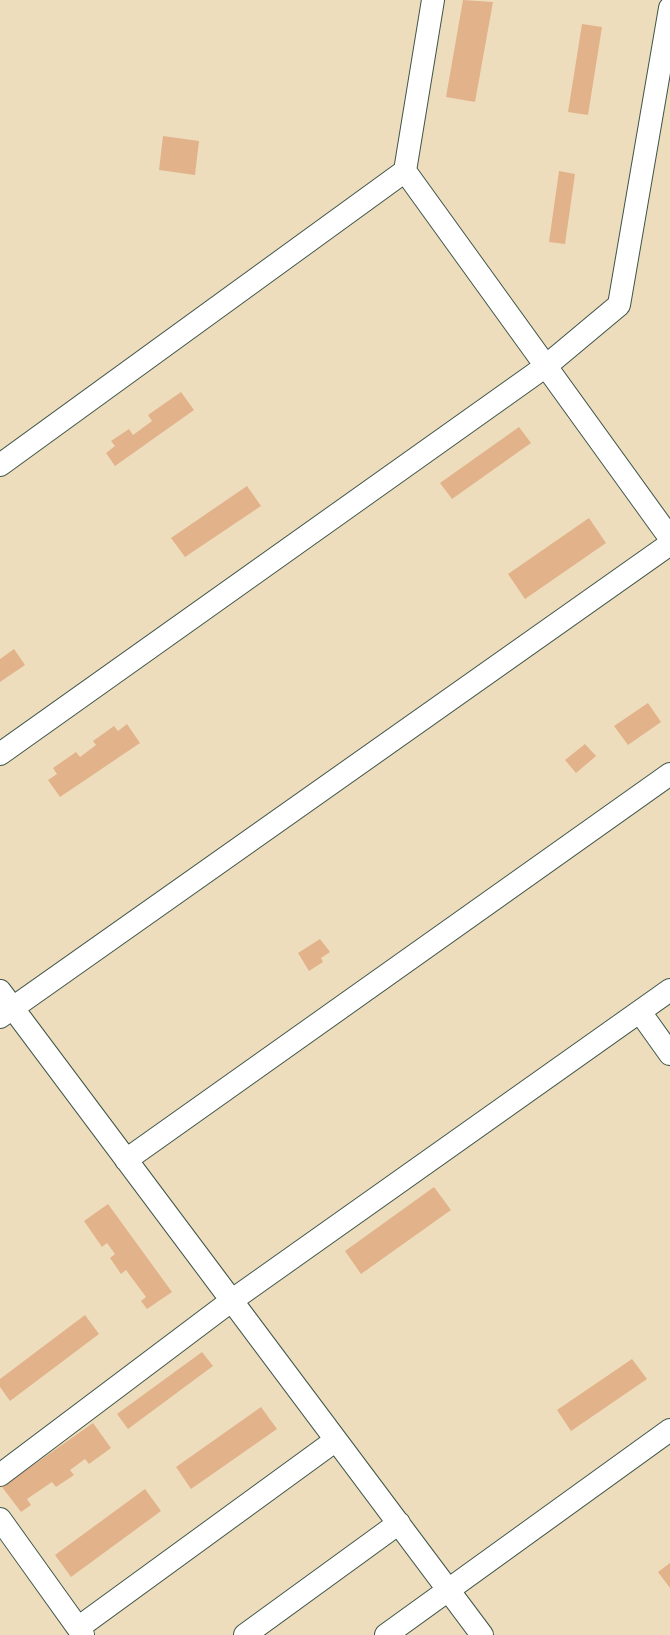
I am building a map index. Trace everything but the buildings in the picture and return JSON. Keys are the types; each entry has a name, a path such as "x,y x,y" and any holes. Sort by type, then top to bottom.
{"street":[{"path":"0,465 405,171 433,0"},
{"path":"0,754 546,366 619,305 670,8"},
{"path":"405,171 670,538"},
{"path":"482,1635 126,1160 4,1005 670,544"},
{"path":"126,1160 670,774"},
{"path":"0,1475 231,1301 670,990"},
{"path":"640,1012 670,1054"},
{"path":"386,1635 670,1430"},
{"path":"0,1519 80,1632 336,1440"},
{"path":"244,1635 399,1523"}]}
